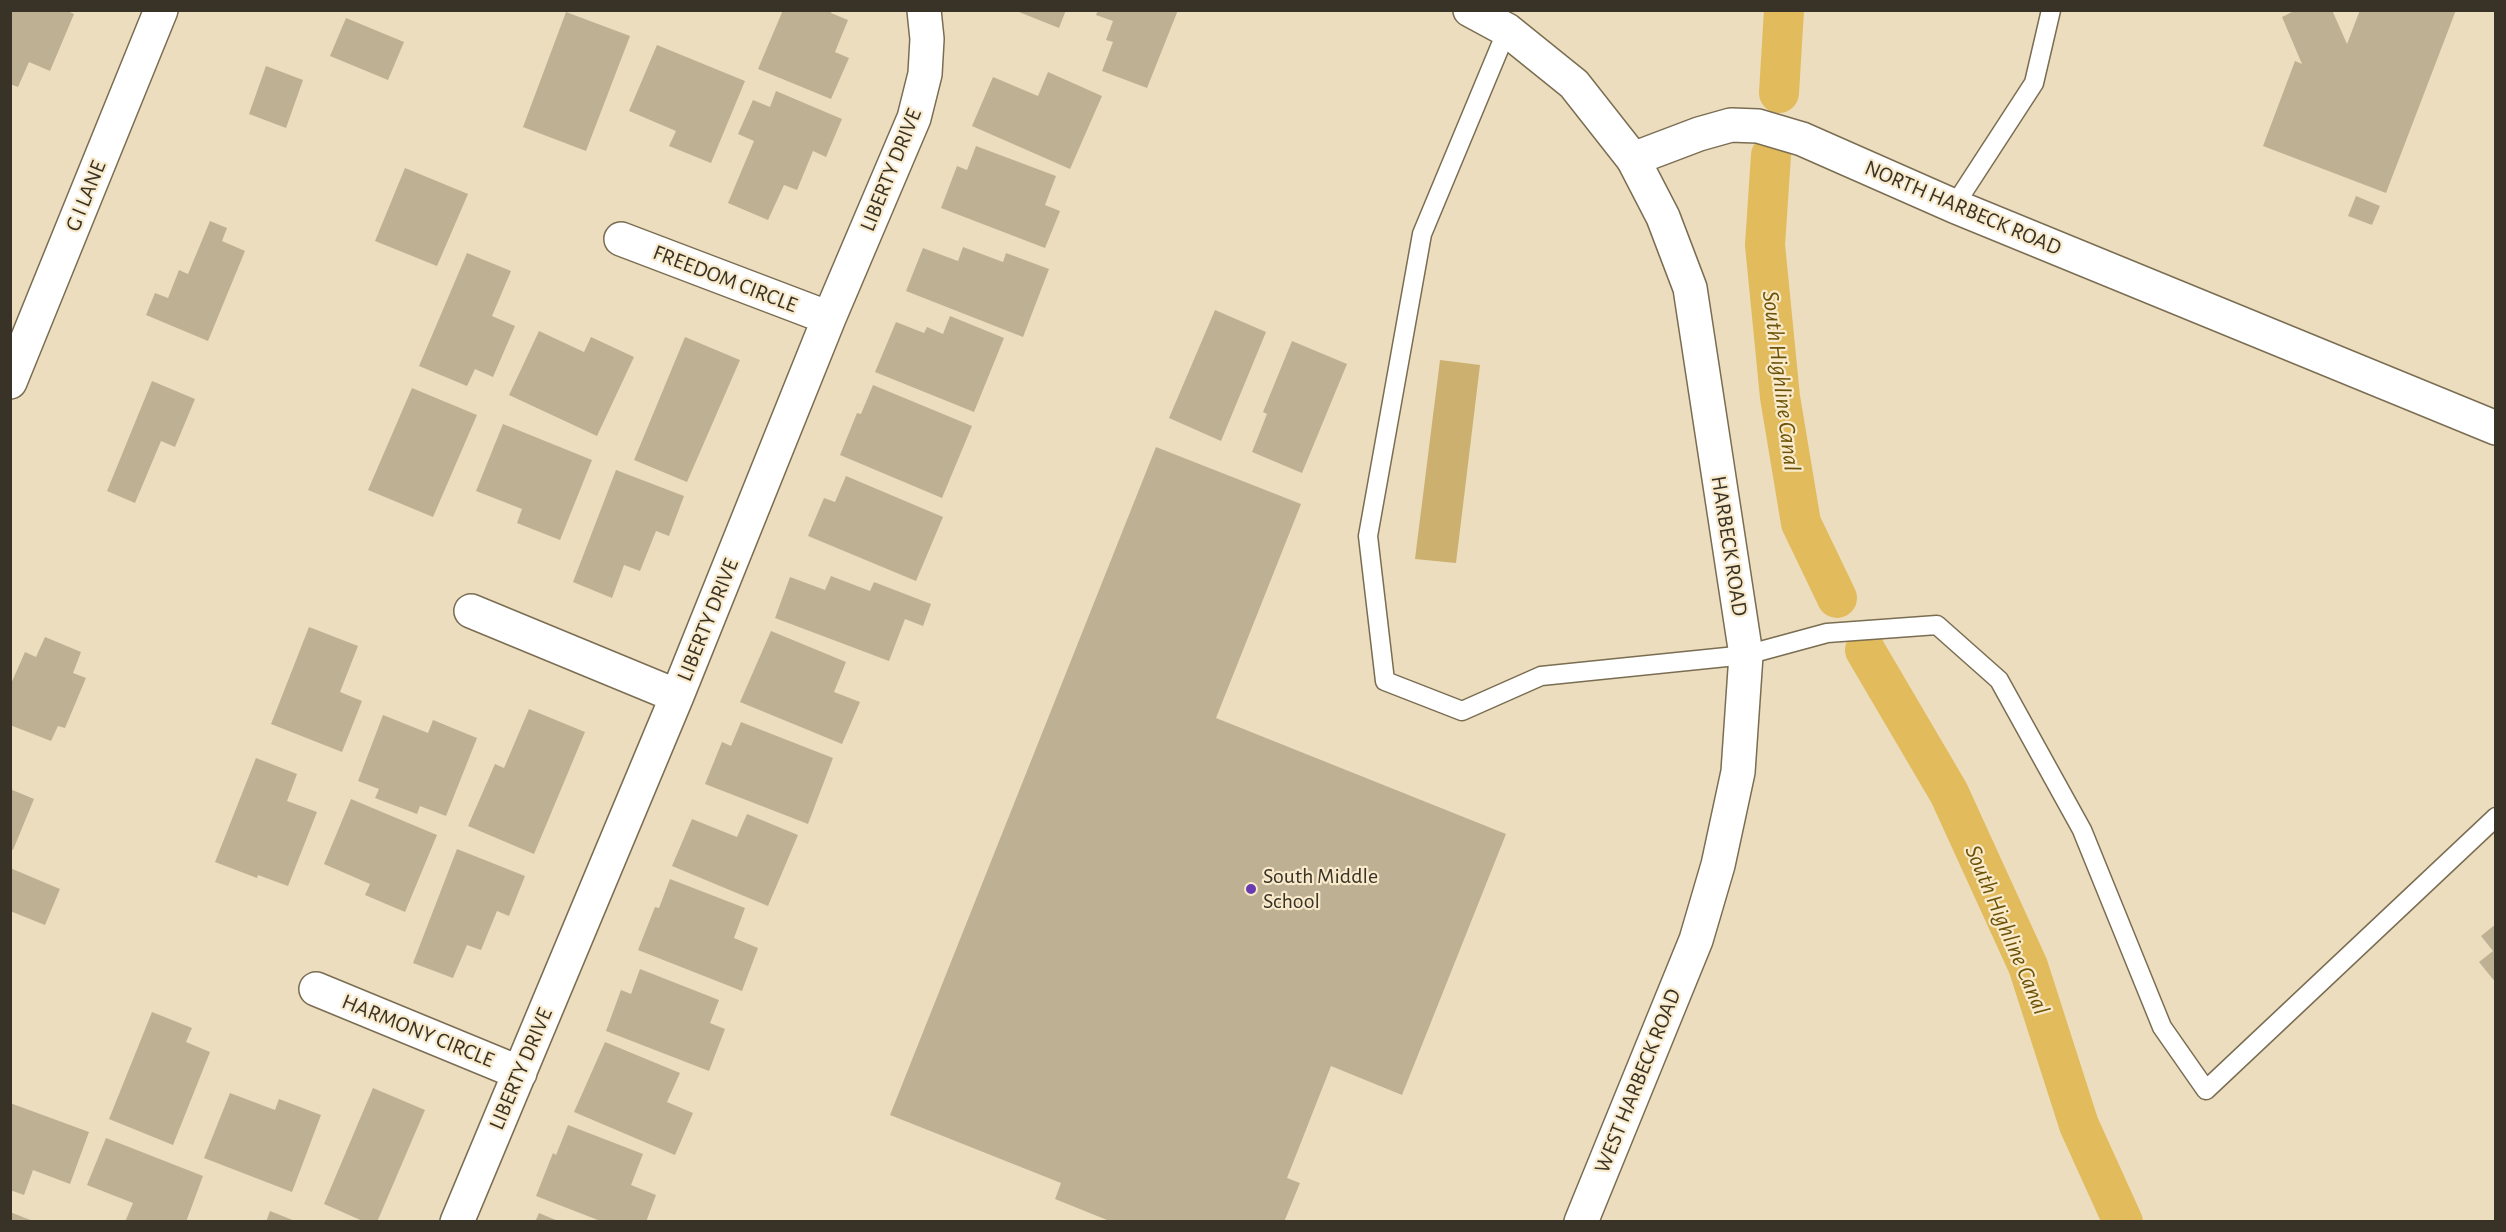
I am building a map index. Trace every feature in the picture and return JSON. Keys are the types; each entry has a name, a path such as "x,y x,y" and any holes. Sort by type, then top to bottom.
{"street":[{"name":"G I LANE","path":"10,382 161,10"},
{"name":"LIBERTY DRIVE","path":"457,1221 677,696 829,318 914,118 926,74 927,39 924,10"},
{"path":"1470,10 1507,30 1574,84 1633,159"},
{"name":"NORTH HARBECK ROAD","path":"1633,159 1699,134 1731,125 1758,126 1802,139 1954,206 2496,428"},
{"name":"HARBECK ROAD","path":"1633,159 1663,217 1690,288 1746,655 1738,772 1718,865 1696,940"},
{"name":"FREEDOM CIRCLE","path":"621,239 829,318"},
{"path":"471,611 677,696"},
{"name":"WEST HARBECK ROAD","path":"1581,1221 1696,940"},
{"name":"HARMONY CIRCLE","path":"316,989 519,1073"}],"lane":[{"path":"1954,206 2034,84 2051,10"},
{"path":"1507,30 1422,234 1368,536 1385,681 1462,711 1541,676 1746,655 1827,633 1937,625 1999,680 2082,830 2162,1027 2206,1090 2496,817"}],"shaded area":[{"path":"1440,360 1480,365 1456,563 1415,559"}],"building":[{"path":"10,10 65,10 74,14 50,71 29,62 18,87 10,84"},
{"path":"783,10 832,10 831,13 848,20 835,52 849,58 831,99 758,69"},
{"path":"1014,10 1066,10 1059,28"},
{"path":"1098,10 1178,10 1147,88 1102,71 1113,42 1106,40 1113,21 1096,15"},
{"path":"2296,10 2332,10 2347,44 2360,10 2456,10 2386,193 2263,146 2295,61 2302,64 2282,17"},
{"path":"566,12 630,36 586,151 523,127"},
{"path":"346,18 404,42 388,80 330,56"},
{"path":"657,45 745,81 711,163 669,146 676,131 629,111"},
{"path":"266,66 303,80 286,128 249,114"},
{"path":"1048,72 1102,96 1070,169 972,126 993,77 1038,96"},
{"path":"776,91 842,119 826,157 813,151 797,190 784,185 768,220 728,203 754,141 738,134 753,100 770,107"},
{"path":"976,146 1056,176 1045,205 1060,211 1045,248 941,208 957,166 967,170"},
{"path":"405,168 468,194 437,266 375,241"},
{"path":"2356,196 2380,206 2372,225 2348,216"},
{"path":"210,221 227,228 222,241 245,251 208,341 146,315 155,293 168,298 179,270 188,274"},
{"path":"963,247 1003,262 1006,253 1049,269 1023,337 906,291 923,248 958,261"},
{"path":"467,253 511,271 492,316 515,326 493,377 475,369 467,386 419,366"},
{"path":"1215,310 1266,332 1221,441 1169,418"},
{"path":"950,316 1004,338 974,412 875,372 896,322 924,333 927,327 943,334"},
{"path":"539,331 584,352 591,337 634,357 597,436 509,395"},
{"path":"685,337 740,360 687,482 634,460"},
{"path":"1292,341 1347,364 1302,473 1252,452 1267,414 1263,412"},
{"path":"152,381 195,399 175,447 161,441 135,503 107,491"},
{"path":"873,385 972,426 942,498 840,455 857,413 861,414"},
{"path":"412,388 477,415 433,517 368,490"},
{"path":"503,424 592,460 560,540 517,523 522,509 476,491"},
{"path":"1156,447 1301,504 1216,718 1506,834 1402,1095 1331,1066 1287,1178 1300,1183 1284,1222 1112,1222 1055,1199 1061,1183 890,1115"},
{"path":"616,470 684,496 669,536 656,531 640,571 624,565 612,598 573,582"},
{"path":"846,476 943,517 916,581 808,536 824,498 835,502"},
{"path":"831,576 870,591 874,582 931,604 923,626 905,619 889,661 775,618 790,577 825,590"},
{"path":"309,627 358,646 340,692 362,701 342,752 271,724"},
{"path":"771,631 846,662 834,692 860,702 842,744 740,702"},
{"path":"45,637 81,652 73,673 86,678 65,728 58,726 51,741 10,725 10,686 25,652 36,657"},
{"path":"529,709 585,732 534,854 468,826 495,764 504,768"},
{"path":"383,715 428,733 433,720 477,738 446,816 420,806 417,814 375,798 379,789 358,781"},
{"path":"741,722 833,758 808,824 705,784 722,742 731,746"},
{"path":"256,758 297,774 287,801 317,812 288,886 258,875 257,878 215,862"},
{"path":"10,789 34,799 13,850 10,848"},
{"path":"351,799 437,835 405,912 365,895 370,884 324,864"},
{"path":"747,814 798,835 768,906 672,866 692,819 737,837"},
{"path":"457,849 525,876 509,916 497,911 481,950 467,945 453,978 413,963"},
{"path":"10,868 60,889 45,925 10,911"},
{"path":"670,879 745,908 734,938 758,948 742,991 638,950 655,907 659,908"},
{"path":"2496,924 2496,983 2479,962 2493,951 2481,936"},
{"path":"640,969 719,1000 710,1023 725,1029 709,1071 606,1031 621,990 631,994"},
{"path":"152,1012 192,1028 186,1042 210,1052 173,1145 109,1119"},
{"path":"605,1042 680,1073 667,1102 693,1113 675,1155 574,1112"},
{"path":"373,1088 425,1110 377,1222 365,1222 324,1204"},
{"path":"230,1093 275,1110 279,1099 321,1115 292,1192 204,1158"},
{"path":"10,1103 89,1132 70,1184 33,1170 24,1195 10,1190"},
{"path":"568,1125 643,1154 631,1185 656,1195 646,1222 603,1222 536,1196 553,1153 556,1155"},
{"path":"106,1138 203,1176 186,1222 125,1222 133,1203 87,1185"},
{"path":"270,1211 295,1221 295,1222 266,1222"},
{"path":"10,1212 33,1221 33,1222 10,1222"},
{"path":"539,1213 558,1221 558,1222 535,1222"}],"waterway":[{"name":"South Highline Canal","path":"1779,93 1784,10"},
{"name":"South Highline Canal","path":"1771,155 1765,245 1780,397 1801,523 1837,598"},
{"name":"South Highline Canal","path":"1865,650 1949,793 2028,966 2079,1125 2123,1222"}],"place":[{"name":"South Middle School","path":"1251,889"}]}
